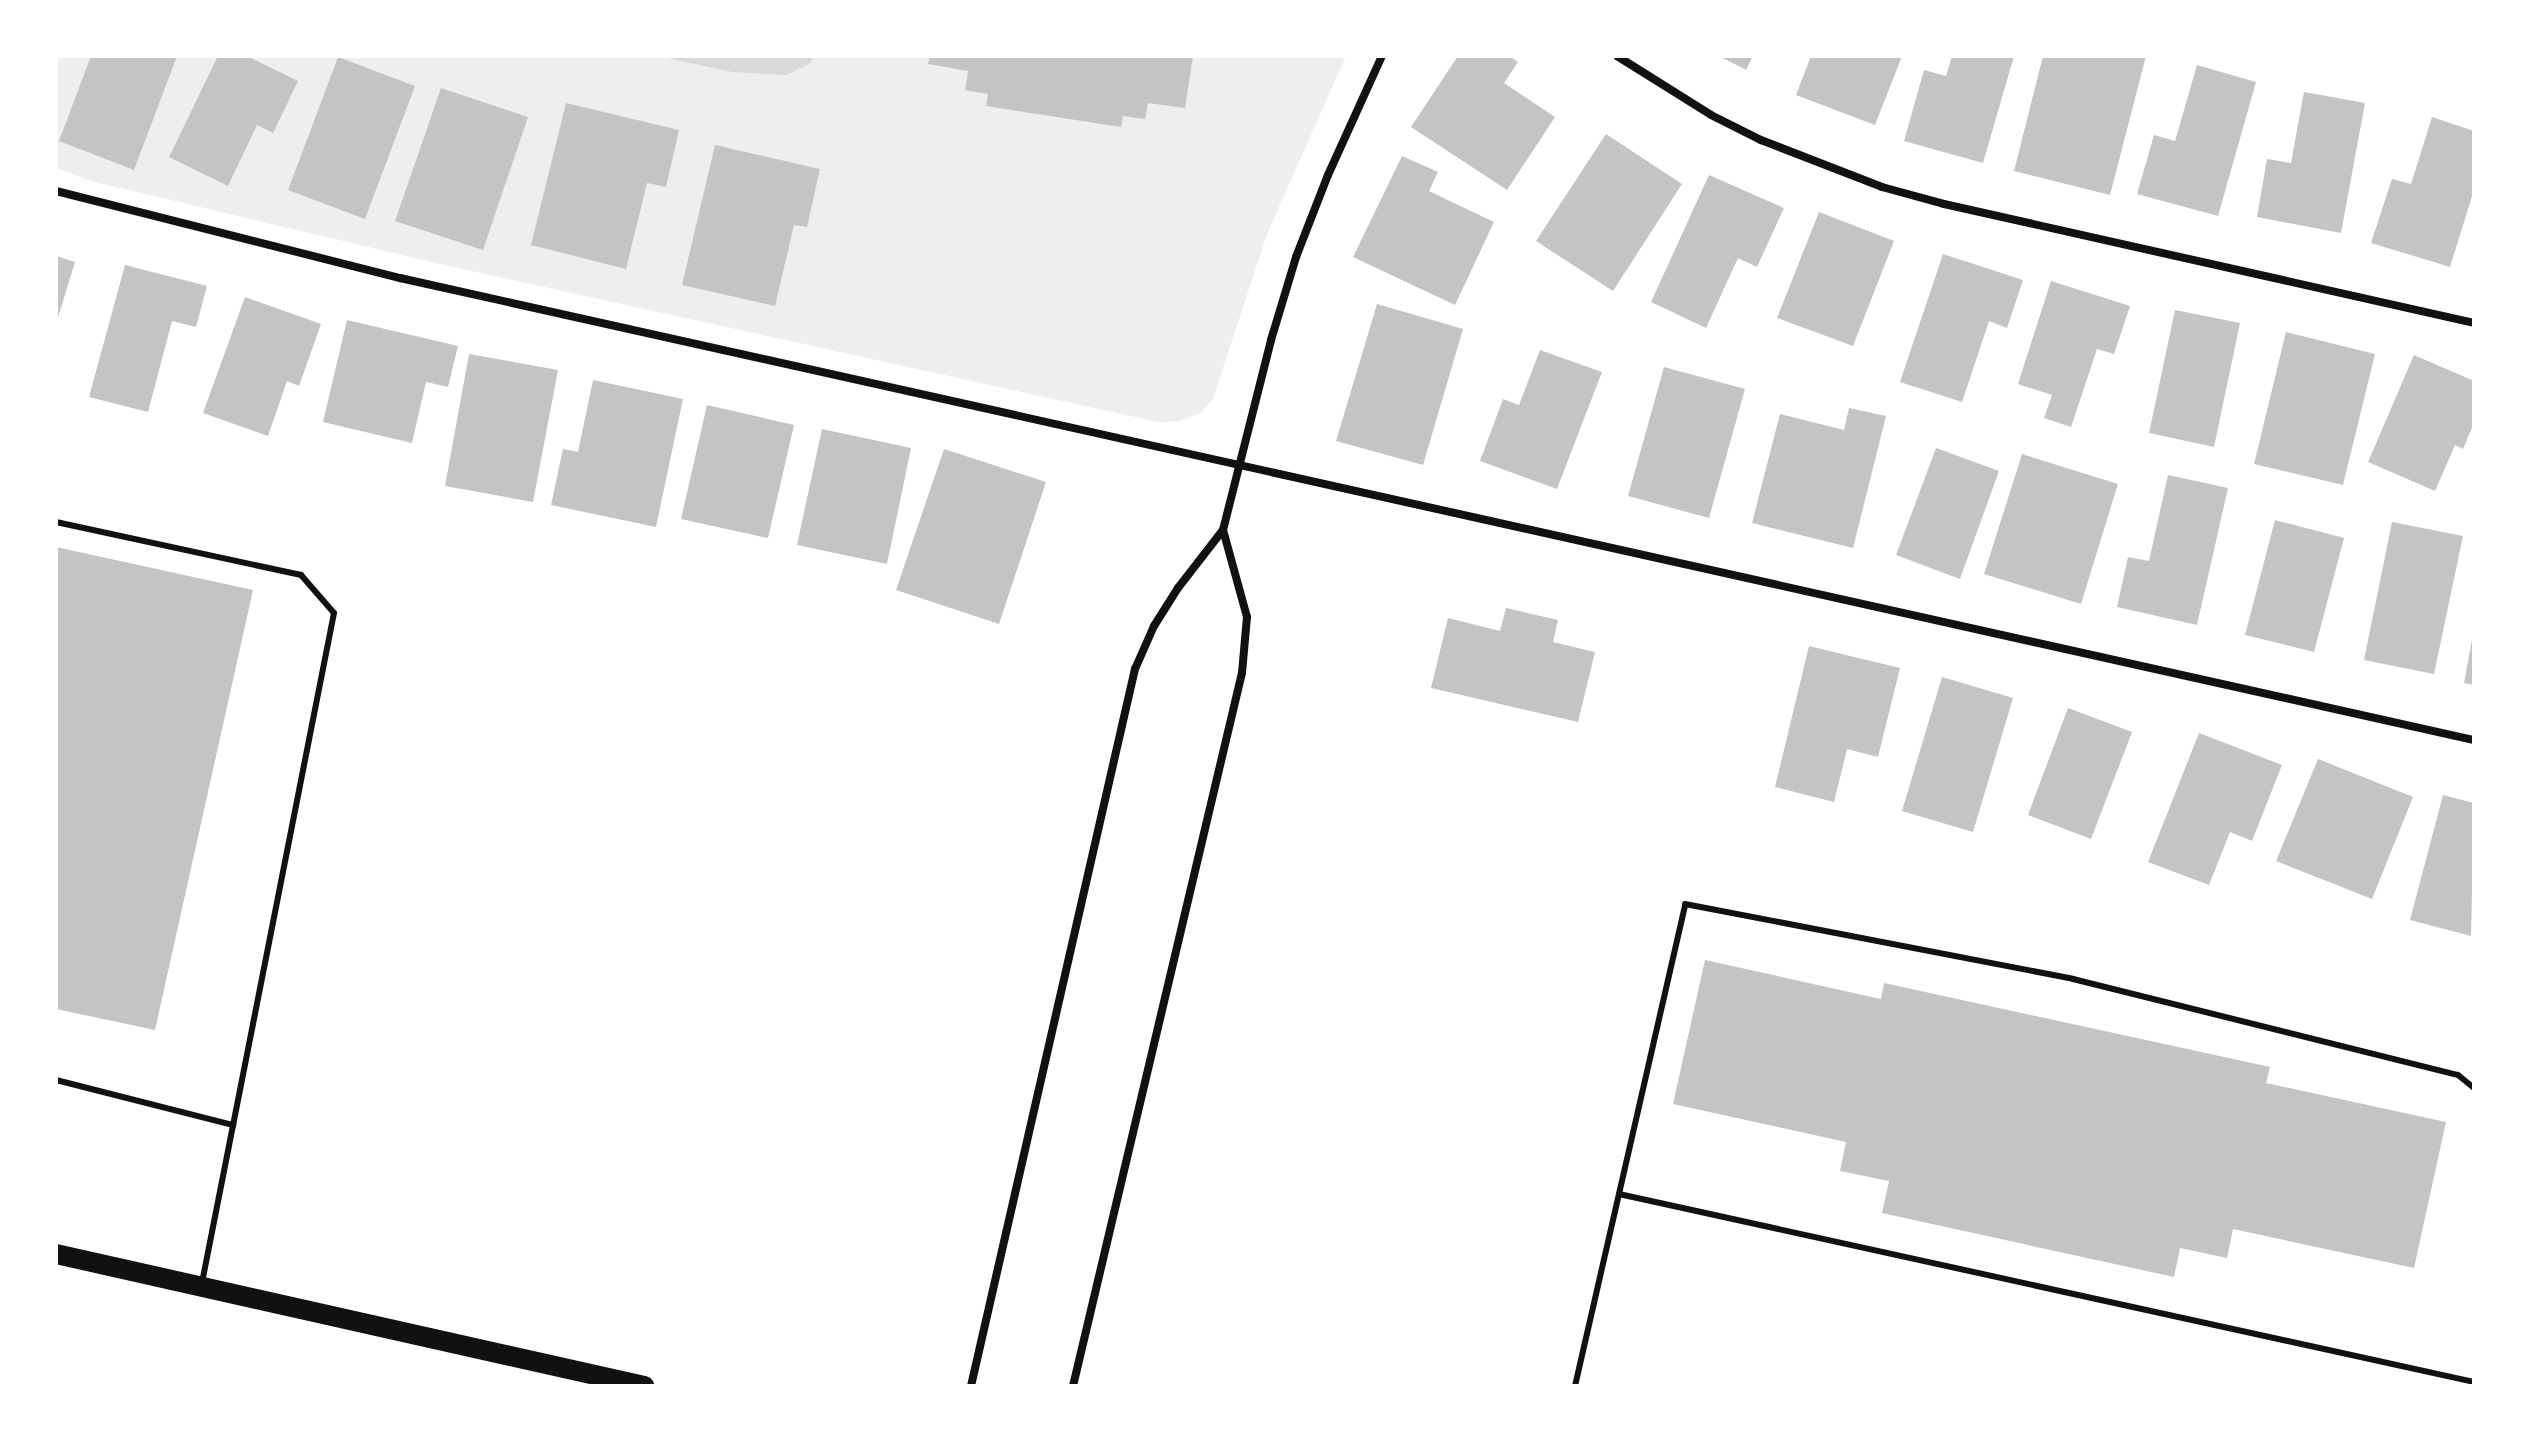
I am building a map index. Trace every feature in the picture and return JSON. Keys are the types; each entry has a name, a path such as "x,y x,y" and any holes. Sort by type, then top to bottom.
{"main road":[{"path":"56,1254 644,1386"}],"street":[{"path":"971,1386 1135,669 1154,626 1196,561 1223,530 1271,340 1296,257 1328,175 1382,56"},
{"path":"1617,56 1711,115 1761,140 1882,187 1944,204 2474,323"},
{"path":"56,191 400,278 2474,740"},
{"path":"1073,1386 1242,673 1247,617 1223,530"}],"lane":[{"path":"56,522 301,575 334,613 201,1287"},
{"path":"1575,1386 1685,904 2073,979 2458,1075 2474,1088"},
{"path":"56,1080 233,1125"},
{"path":"1619,1194 2474,1384"}],"shaded area":[{"path":"56,56 1346,56 1267,234 1213,399 1200,413 1180,421 1158,422 440,264 91,181 56,168"},
{"path":"658,56 815,56 809,64 786,75 732,72"}],"building":[{"path":"91,56 177,56 134,170 59,141"},
{"path":"218,56 247,56 298,81 273,133 257,125 228,186 169,157"},
{"path":"930,56 1193,56 1185,108 1148,103 1145,119 1123,116 1121,127 986,106 988,94 965,90 968,71 928,64"},
{"path":"1458,56 1509,56 1518,62 1504,83 1555,117 1507,190 1411,127"},
{"path":"1719,56 1753,56 1746,70"},
{"path":"1811,56 1902,56 1875,125 1796,95"},
{"path":"1952,56 2014,56 1983,163 1904,141 1924,70 1946,76"},
{"path":"2043,56 2146,56 2110,195 2014,171"},
{"path":"338,57 415,86 365,219 288,190"},
{"path":"2197,65 2256,82 2218,216 2137,194 2154,135 2175,141"},
{"path":"441,88 528,117 483,250 395,221"},
{"path":"2304,92 2365,103 2341,233 2257,217 2267,159 2291,163"},
{"path":"566,103 679,130 666,187 647,183 626,269 531,245"},
{"path":"2432,117 2474,131 2474,190 2450,267 2371,243 2392,179 2411,184"},
{"path":"1606,134 1682,184 1613,291 1536,241"},
{"path":"715,145 820,169 807,227 794,225 775,306 682,285"},
{"path":"1402,156 1438,172 1429,191 1494,222 1455,305 1353,257"},
{"path":"1709,175 1784,208 1757,267 1738,258 1706,328 1651,302"},
{"path":"1819,212 1894,241 1853,346 1777,318"},
{"path":"1943,254 2023,280 2007,328 1989,321 1962,402 1900,382"},
{"path":"56,256 75,262 57,321 56,321"},
{"path":"125,265 207,286 196,327 172,321 148,412 89,397"},
{"path":"2051,281 2130,306 2114,354 2097,349 2071,427 2044,418 2052,395 2018,384"},
{"path":"245,297 321,324 299,386 287,381 268,436 203,413"},
{"path":"1377,304 1463,329 1423,465 1336,441"},
{"path":"2175,310 2240,323 2214,447 2149,433"},
{"path":"347,320 458,346 448,387 426,382 412,443 323,422"},
{"path":"2286,332 2375,354 2343,485 2254,464"},
{"path":"1540,350 1602,372 1557,489 1480,461 1503,399 1519,405"},
{"path":"469,354 558,370 533,502 445,486"},
{"path":"2414,355 2474,381 2474,423 2463,449 2455,445 2435,491 2368,462"},
{"path":"1664,367 1745,389 1709,518 1628,496"},
{"path":"593,380 683,399 656,527 551,505 563,449 578,452"},
{"path":"707,405 794,425 768,538 681,519"},
{"path":"1849,408 1886,416 1853,548 1752,523 1780,414 1844,430"},
{"path":"822,429 911,448 887,564 797,545"},
{"path":"1936,448 1999,471 1960,579 1896,555"},
{"path":"944,449 1046,482 999,624 896,590"},
{"path":"2022,454 2118,484 2081,604 1984,574"},
{"path":"2168,475 2228,488 2197,625 2117,607 2128,557 2149,561"},
{"path":"2275,520 2344,538 2314,652 2245,635"},
{"path":"2392,522 2463,536 2434,674 2364,660"},
{"path":"56,547 253,590 155,1030 56,1009"},
{"path":"1506,608 1558,620 1553,642 1595,652 1578,722 1431,688 1448,618 1500,631"},
{"path":"2474,640 2474,685 2464,683"},
{"path":"1809,646 1900,668 1878,757 1847,749 1834,802 1775,787"},
{"path":"1942,677 2013,698 1973,832 1902,811"},
{"path":"2068,708 2132,732 2091,839 2028,815"},
{"path":"2199,733 2282,765 2252,841 2230,832 2209,885 2148,862"},
{"path":"2318,759 2413,797 2372,899 2276,861"},
{"path":"2443,795 2474,803 2471,936 2410,920"},
{"path":"1705,960 1881,999 1884,983 2270,1067 2266,1083 2446,1122 2414,1268 2233,1229 2227,1258 2180,1248 2174,1277 1882,1213 1889,1181 1840,1171 1846,1142 1673,1104"}]}
